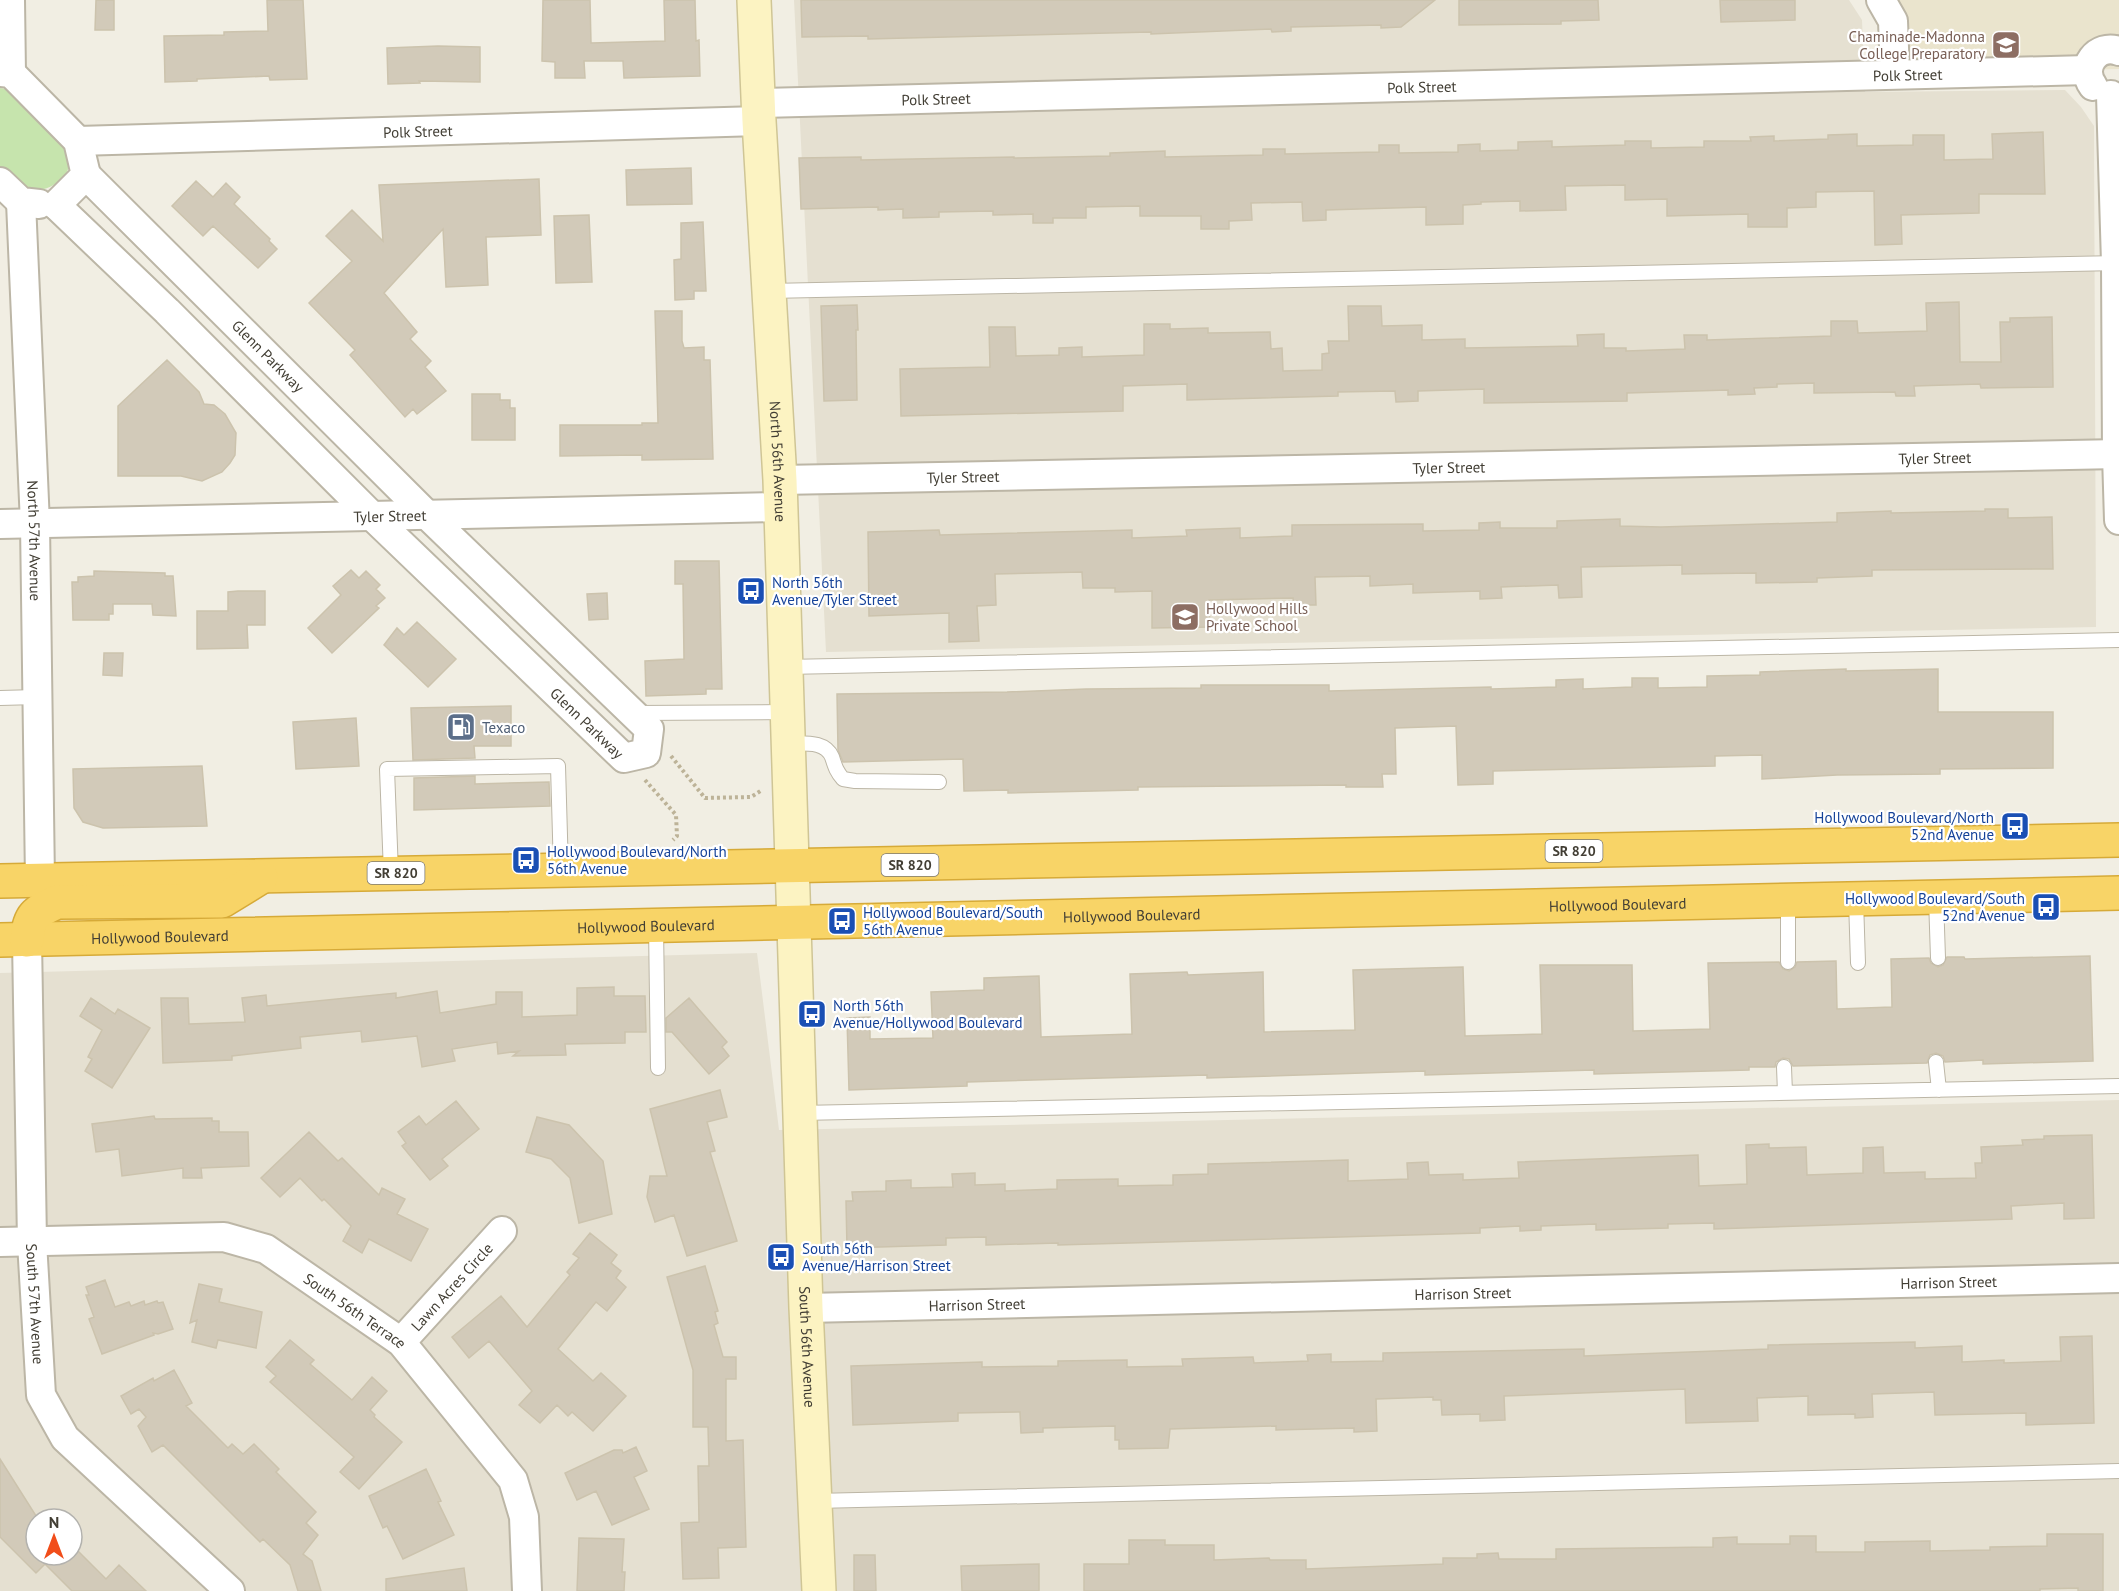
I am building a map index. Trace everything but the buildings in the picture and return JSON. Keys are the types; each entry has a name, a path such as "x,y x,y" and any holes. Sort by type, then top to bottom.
{"highway":[{"name":"SR 820","path":"0,882 2119,840"},
{"path":"14,940 37,911 57,902 222,901 263,876"},
{"name":"Hollywood Boulevard","path":"14,940 2119,893"}],"street":[{"path":"0,182 21,202 56,205 86,175 78,141 6,73 10,0"},
{"name":"North 56th Avenue","path":"754,0 758,112 780,494 793,923"},
{"path":"1881,0 1893,21 1895,74"},
{"path":"2119,51 2108,49 2100,51 2090,62 2088,70 2090,82 2094,88 2100,93 2115,94 2119,520"},
{"name":"Polk Street","path":"78,141 758,112 1895,74 2088,70"},
{"name":"Glenn Parkway","path":"56,205 167,311 371,515 624,758 646,753 640,721 426,514 86,175"},
{"name":"North 57th Avenue","path":"21,202 35,524 40,881"},
{"name":"Tyler Street","path":"0,524 426,514 780,494 2118,454"},
{"name":"South 56th Avenue","path":"793,923 806,1308 819,1591"},
{"name":"South 57th Avenue","path":"14,940 41,1395 65,1438 230,1591"},
{"name":"Lawn Acres Circle","path":"400,1342 502,1230"},
{"name":"South 56th Terrace","path":"32,1242 224,1237 266,1249 400,1342 513,1480 524,1517 527,1591"},
{"path":"0,1242 32,1242"},
{"name":"Harrison Street","path":"806,1308 2119,1278"}],"lane":[{"path":"769,291 2118,263"},
{"path":"786,667 2119,640"},
{"path":"0,698 37,698"},
{"path":"640,721 788,743 821,745 826,747 831,754 836,771 843,779 939,782"},
{"path":"392,873 387,769 558,766 561,871"},
{"path":"1936,898 1938,958"},
{"path":"1856,900 1858,963"},
{"path":"1788,902 1788,962"},
{"path":"656,926 658,1068"},
{"path":"1936,1062 1939,1090"},
{"path":"1784,1067 1785,1093"},
{"path":"800,1113 2119,1086"},
{"path":"815,1501 2119,1471"}],"path":[{"path":"640,721 705,798 751,797 788,743"},
{"path":"624,758 676,815 677,836 640,869"}],"shaded area":[{"path":"794,0 1849,0 1862,20 1865,92 2065,90 2094,126 2096,627 826,652"},
{"name":"Chaminade-Madonna College Preparatory","path":"1881,0 2119,0 2119,69 1895,74"},
{"path":"757,953 779,1130 2119,1100 2119,1591 0,1591 0,973"}],"green space":[{"path":"0,88 12,90 27,102 66,151 69,157 68,170 61,180 50,187 38,190 28,189 0,174"}],"place":[{"name":"Chaminade-Madonna College Preparatory","path":"2006,45"},
{"name":"North 56th Avenue/Tyler Street","path":"751,591"},
{"name":"Hollywood Hills Private School","path":"1185,617"},
{"name":"Texaco","path":"461,727"},
{"name":"Hollywood Boulevard/North 52nd Avenue","path":"2015,826"},
{"name":"Hollywood Boulevard/North 56th Avenue","path":"526,860"},
{"name":"Hollywood Boulevard/South 52nd Avenue","path":"2046,907"},
{"name":"Hollywood Boulevard/South 56th Avenue","path":"842,921"},
{"name":"North 56th Avenue/Hollywood Boulevard","path":"812,1014"},
{"name":"South 56th Avenue/Harrison Street","path":"781,1257"}]}
